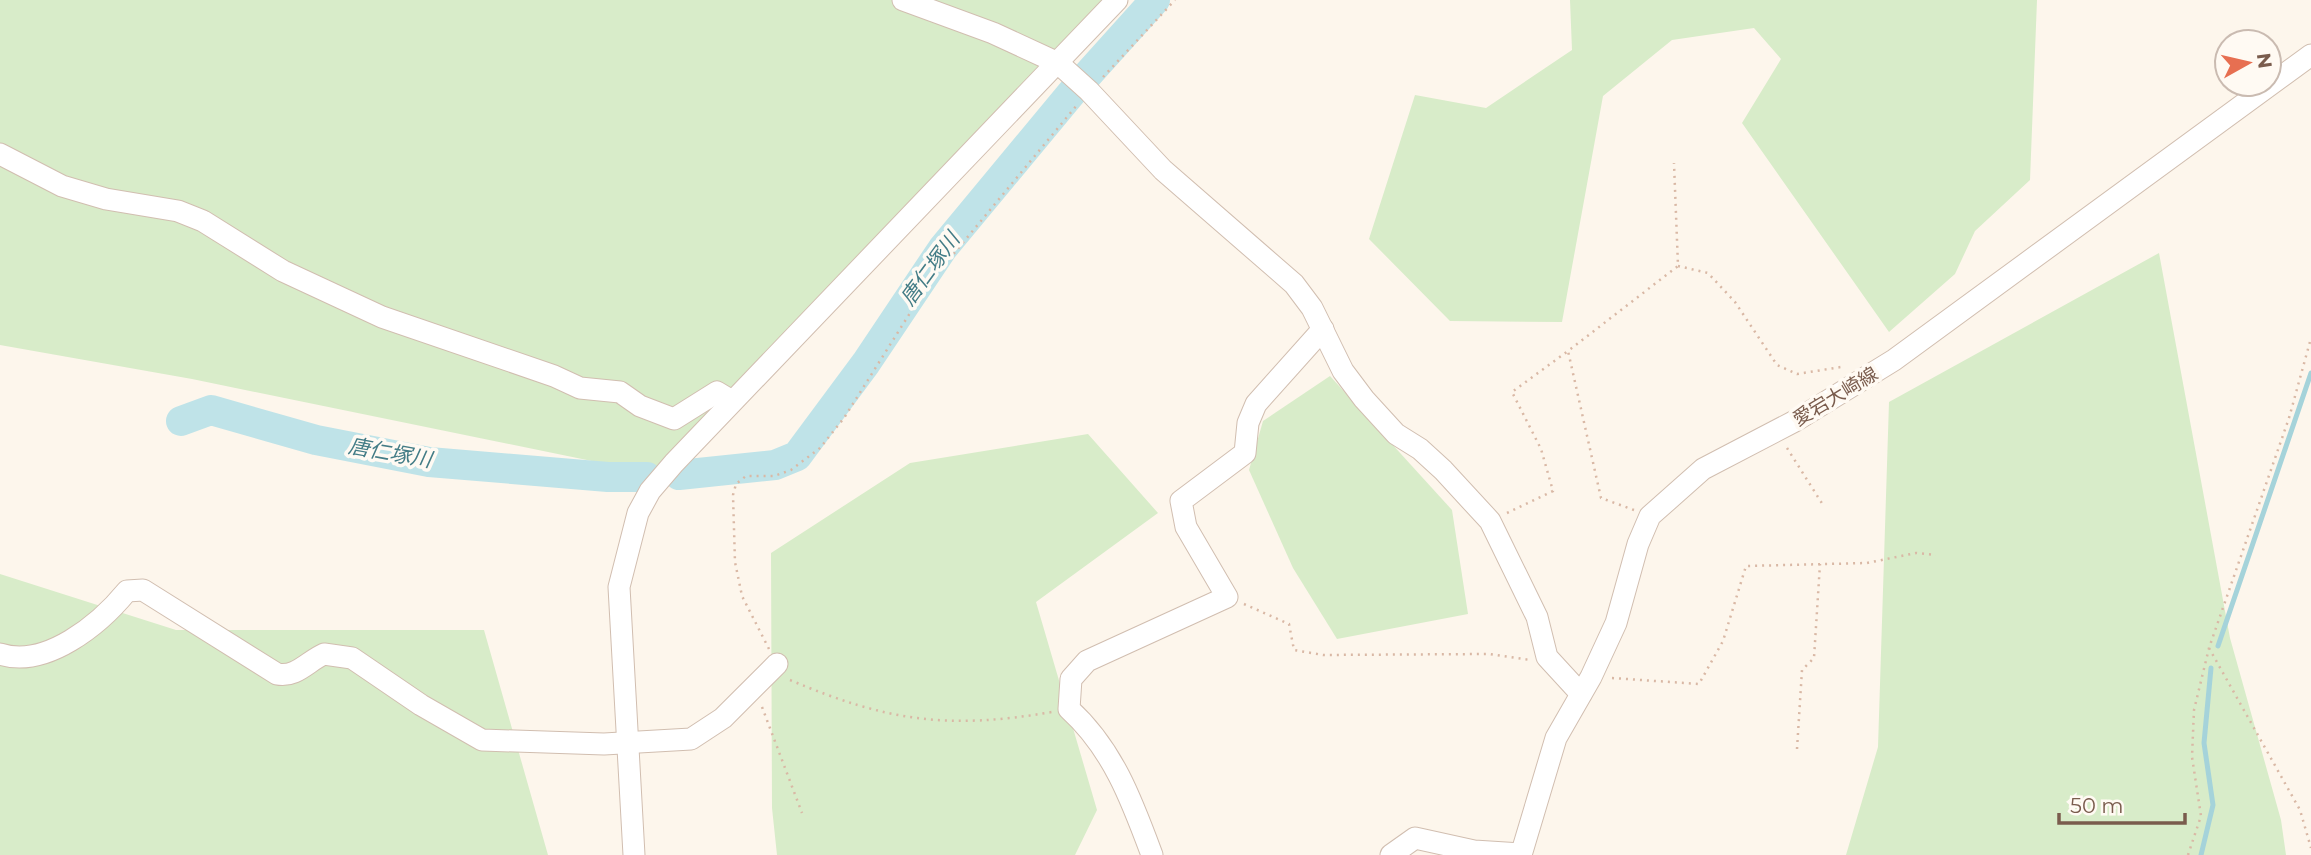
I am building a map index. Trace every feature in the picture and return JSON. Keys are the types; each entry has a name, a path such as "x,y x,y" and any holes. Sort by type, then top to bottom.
{"street":[{"path":"903,0 993,33 1058,63 1090,91 1163,170 1294,285 1322,329 1343,371 1364,399 1396,434 1420,449 1443,470 1490,521 1537,617 1547,657 1586,685"},
{"path":"634,855 619,587 638,513 650,491 1117,0"},
{"name":"愛宕大崎線","path":"1521,855 1556,738 1616,623 1638,544 1650,516 1703,469 1852,386 1905,352 2311,55"},
{"path":"0,154 62,186 106,199 178,211 203,220 283,271 382,317 554,376 580,388 620,392 640,406 674,419 717,392 733,401"},
{"path":"1152,855 1120,774 1092,730 1069,709 1071,679 1087,661 1227,597 1186,527 1181,500 1245,453 1248,423 1256,404 1322,329"},
{"path":"0,654 12,658 45,652 105,618 127,591 143,590 189,617 266,670 286,676 324,654 352,658 421,705 482,740 628,744 691,739 723,719 777,664"},
{"path":"1391,855 1415,838 1474,850 1521,855"}],"path":[{"path":"1069,709 1017,718 955,722 916,720 872,712 773,673 777,664 742,596 735,562 733,495 736,484 746,477 774,476 792,470 820,448 844,418 927,286 1090,91 1175,0"},
{"path":"1674,163 1678,266"},
{"path":"1678,266 1708,273 1735,302 1777,365 1797,374 1841,367 1852,386"},
{"path":"1490,521 1553,491 1541,449 1512,393 1678,266"},
{"path":"2188,855 2202,816 2192,757 2194,710 2209,649 2289,418 2311,338"},
{"path":"1567,351 1601,498 1650,516"},
{"path":"1776,430 1823,505"},
{"path":"1586,685 1699,684 1723,642 1746,566 1867,563 1916,552 1936,555"},
{"path":"1797,749 1801,670 1814,658 1820,564"},
{"path":"1227,597 1289,624 1294,650 1323,655 1489,654 1528,660 1547,657"},
{"path":"2209,649 2230,691 2300,810 2311,848"},
{"path":"754,687 802,813"}],"green space":[{"path":"0,0 1102,0 650,473 192,379 0,345"},
{"path":"1570,0 2037,0 2030,180 1975,231 1955,274 1889,332 1742,123 1781,59 1754,28 1672,40 1603,96 1562,322 1450,321 1369,239 1415,95 1486,108 1572,50"},
{"path":"2159,253 2230,638 2281,820 2286,855 1846,855 1878,747 1889,402"},
{"path":"1330,376 1452,510 1468,614 1337,639 1293,568 1249,470 1263,421"},
{"path":"1088,434 1158,513 1036,602 1097,810 1075,855 777,855 772,808 771,553 910,463"},
{"path":"0,574 176,630 484,630 548,855 0,855"}],"waterway":[{"name":"唐仁塚川","path":"679,475 775,465 797,456 866,363 943,248 1074,90 1155,0"},
{"path":"2218,646 2311,373"},
{"name":"唐仁塚川","path":"181,421 211,410 316,440 429,462 608,477 647,477"},
{"path":"2201,855 2213,805 2204,743 2211,668"}]}
